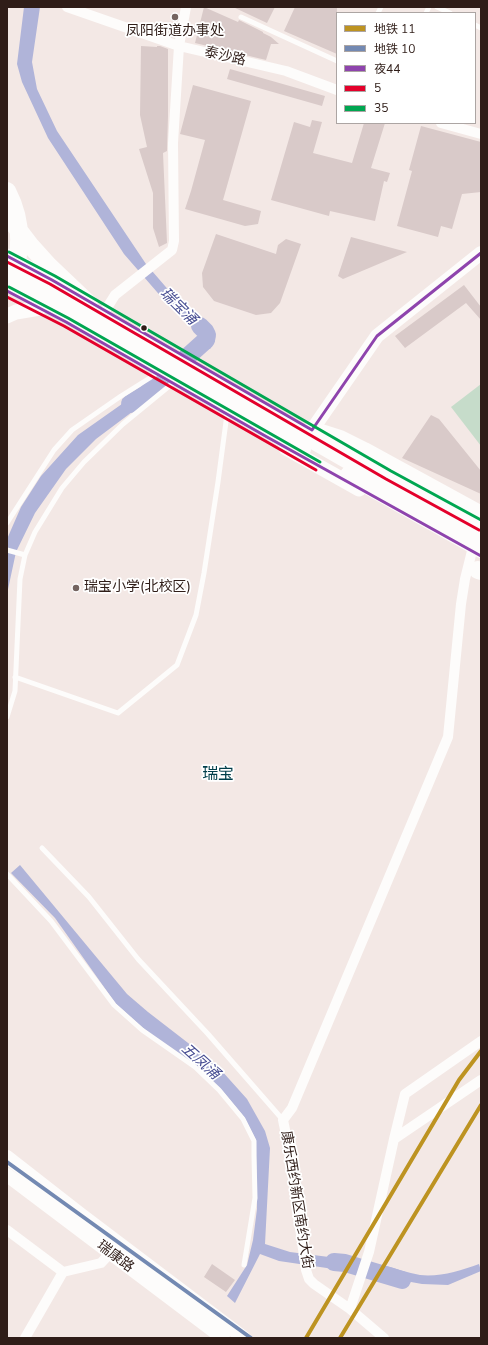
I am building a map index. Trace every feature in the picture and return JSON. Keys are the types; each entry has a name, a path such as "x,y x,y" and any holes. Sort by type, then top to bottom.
{"highway":[{"path":"7,191 13,204 20,238 17,262 7,290"},
{"path":"7,215 30,245 48,265 108,317"},
{"path":"7,266 108,317 353,463 481,534"},
{"path":"7,282 62,311 410,510 479,559"},
{"path":"312,430 340,439 364,451 481,515"}],"main road":[{"path":"312,430 377,336 481,253"},
{"path":"7,256 40,273 108,317 481,526"},
{"path":"7,290 173,383 479,559"},
{"path":"7,316 16,312 40,308"},
{"name":"瑞康路","path":"7,1157 223,1338"},
{"name":"瑞康路","path":"7,1175 244,1338"}],"street":[{"name":"泰沙路","path":"67,7 179,46 286,71 336,90"},
{"path":"108,317 115,295 137,276 172,250 174,241 173,143 179,46 186,7"},
{"path":"445,124 481,134"},
{"path":"283,1120 292,1108 448,737 461,604 465,579 479,559"},
{"path":"350,1309 369,1252 405,1094 481,1041"},
{"path":"394,1139 481,1080"},
{"name":"康乐西约新区南约大街","path":"283,1120 288,1144 308,1279 350,1309 384,1338"},
{"path":"7,1230 63,1272"},
{"path":"24,1338 63,1272 101,1263 114,1248"}],"lane":[{"path":"437,7 448,12"},
{"path":"241,17 336,61"},
{"path":"7,523 54,450 72,430 156,374"},
{"path":"7,717 15,691 20,579 25,555 35,532 62,488 84,462 123,424 173,383"},
{"path":"16,677 118,713 177,665 196,615 218,482 226,414"},
{"path":"7,550 25,555"},
{"path":"42,848 88,897 138,959 208,1034 283,1120"},
{"path":"7,874 52,922 114,1004 142,1030 195,1067 219,1090 243,1118 254,1141 254,1198 244,1265"}],"green space":[{"path":"481,384 481,446 451,407"}],"water":[{"path":"24,7 40,7 32,62 37,89 57,131 146,264 184,308 212,333 215,341 210,349 197,342 201,334 170,307 124,254 48,138 22,82 17,64"},
{"path":"146,387 156,394 96,439 66,469 35,513 16,552 7,594 7,539 21,507 41,476 78,435"},
{"name":"五凤涌","path":"20,865 127,994 221,1070 247,1099 265,1131 270,1148 265,1244 290,1252 360,1261 354,1272 279,1261 260,1254 235,1303 227,1296 247,1265 253,1240 257,1209 256,1140 244,1117 221,1089 144,1029 116,1004 55,918 11,873"},
{"path":"479,1264 481,1271 448,1285 422,1284 378,1276 383,1265 420,1275 435,1275 450,1273"}],"building":[{"path":"204,7 238,22 239,20 263,32 279,44 271,44 266,60 195,43"},
{"path":"233,7 275,7 267,23"},
{"path":"295,7 337,7 336,54 284,31"},
{"path":"141,46 160,46 168,49 167,151 163,153 167,243 159,247 153,228 153,193 139,149 147,147 140,115"},
{"path":"230,69 325,96 322,106 227,79"},
{"path":"193,85 251,101 223,200 261,211 258,224 245,226 185,209 205,140 180,134"},
{"path":"312,120 322,122 313,153 352,163 364,124 385,124 371,168 390,173 387,182 384,181 375,221 330,211 329,216 271,200 294,122 310,127"},
{"path":"421,126 481,142 481,192 462,194 452,229 441,226 438,237 397,226 412,171 409,170"},
{"path":"216,234 276,254 278,245 286,239 301,244 280,303 271,313 256,315 214,301 203,287 202,273"},
{"path":"351,237 407,252 343,279 338,276"},
{"path":"464,285 481,307 481,320 466,303 405,348 395,336"},
{"path":"431,415 439,419 481,471 481,494 402,458"},
{"path":"212,1264 235,1280 226,1292 204,1277"}],"waterway":[{"name":"瑞宝涌","path":"130,404 146,394 206,340 207,335 200,326"},
{"path":"334,1262 345,1263 402,1280"}],"metro line":[{"name":"11","path":"306,1338 459,1080 481,1051"},
{"name":"11","path":"340,1338 481,1105"},
{"name":"10","path":"7,1162 251,1338"}],"transit line":[{"name":"35","path":"9,252 55,276 391,471 481,520"},
{"name":"夜44","path":"7,256 52,280 312,430 377,336 481,253"},
{"name":"5","path":"7,262 50,284 386,479 479,530"},
{"name":"35","path":"9,287 68,318 320,462"},
{"name":"夜44","path":"7,291 66,322 267,437 481,556"},
{"name":"5","path":"7,297 64,326 316,470"}],"place":[{"name":"凤阳街道办事处","path":"175,17"},
{"name":"瑞宝小学(北校区)","path":"76,588"}],"district":[{"name":"瑞宝","path":"218,775"}]}
